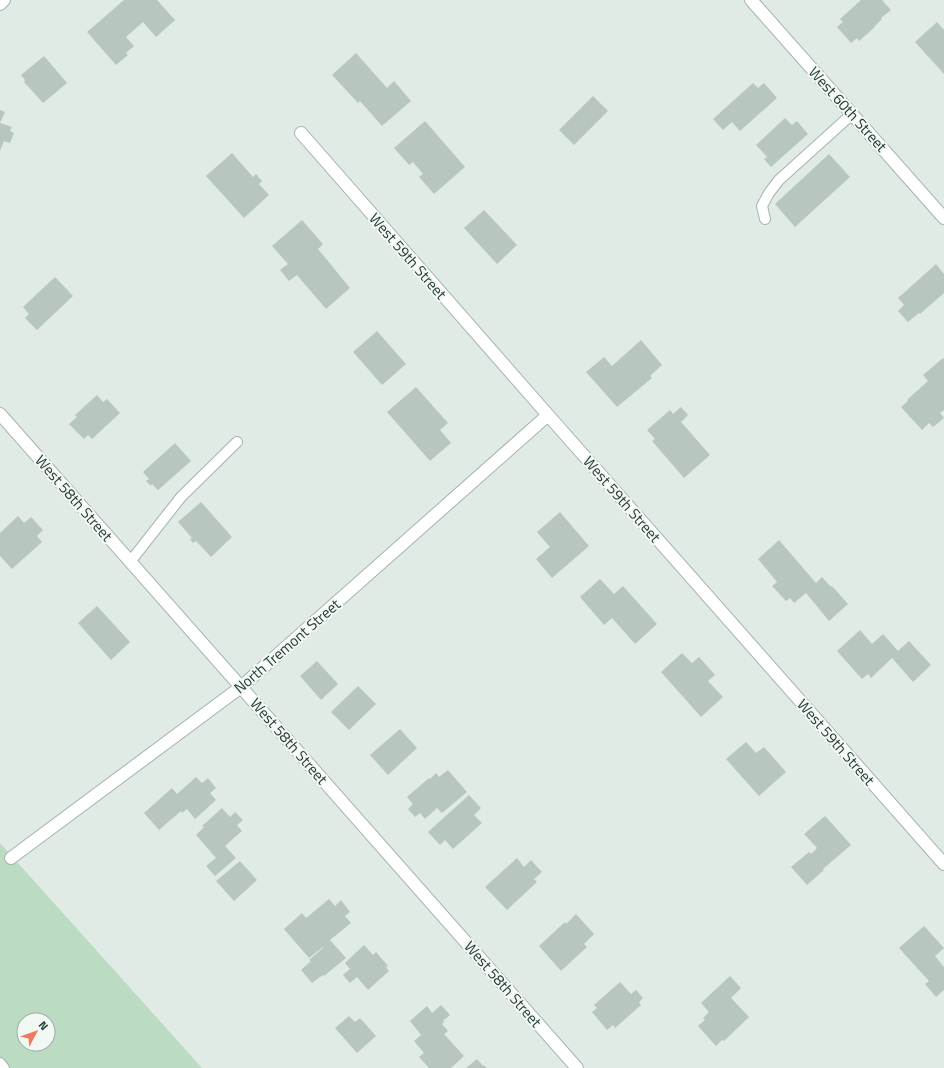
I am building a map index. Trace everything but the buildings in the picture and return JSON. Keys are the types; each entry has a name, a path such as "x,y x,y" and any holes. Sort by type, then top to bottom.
{"street":[{"path":"0,4 4,0"},
{"name":"West 60th Street","path":"751,0 944,218"},
{"name":"West 59th Street","path":"301,133 944,864"},
{"name":"West 58th Street","path":"0,414 577,1068"},
{"name":"North Tremont Street","path":"11,858 241,687 548,415"}],"lane":[{"path":"765,219 762,206 769,193 780,180 852,114"},
{"path":"130,562 181,497 237,442"},
{"path":"0,1063 4,1068"}],"green space":[{"path":"0,843 202,1068 0,1068"}]}
